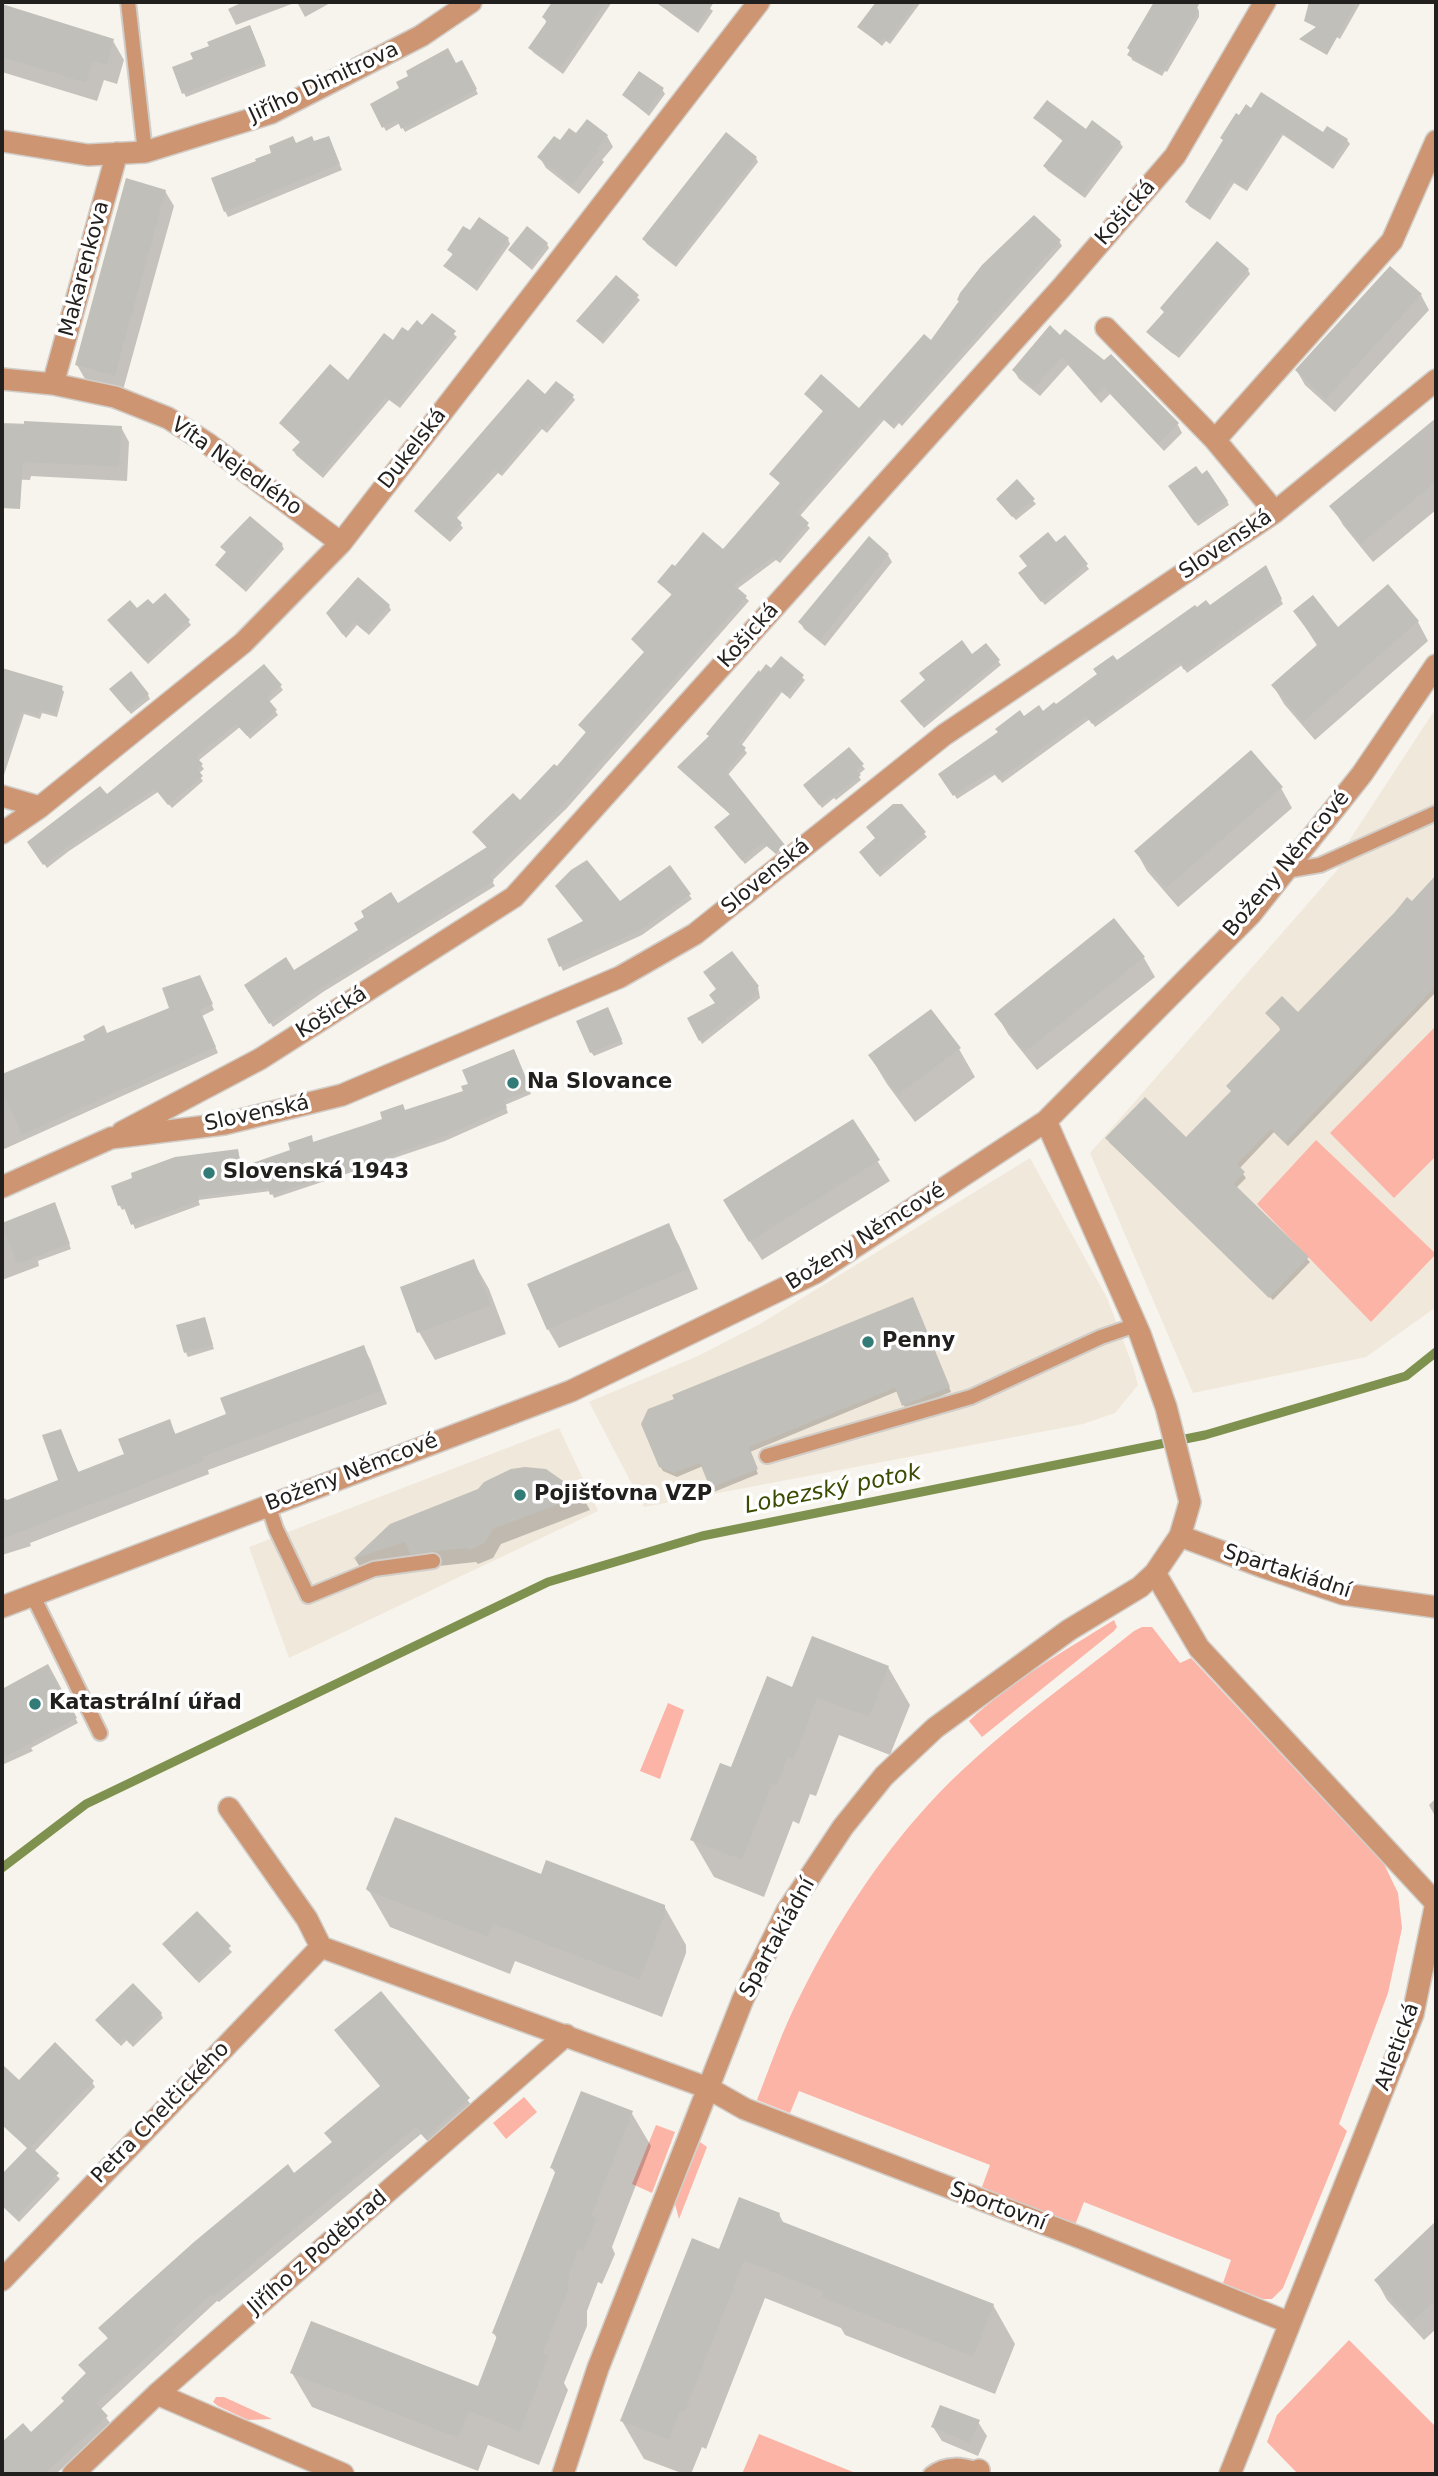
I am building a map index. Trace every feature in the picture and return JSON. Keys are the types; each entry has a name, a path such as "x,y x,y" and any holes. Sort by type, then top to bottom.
{"street":[{"name":"Jiřího Dimitrova","path":"2,141 88,155 145,152 271,113 421,36 471,2"},
{"name":"Dukelská","path":"2,833 40,807 243,643 341,543 759,2"},
{"name":"Košická","path":"111,1138 260,1059 514,897 1062,287 1175,156 1265,2"},
{"path":"1215,440 1392,241 1436,141"},
{"name":"Makarenkova","path":"53,384 117,153"},
{"path":"1106,328 1215,440 1275,512"},
{"name":"Víta Nejedlého","path":"2,379 53,384 114,397 168,418 207,443 341,543"},
{"name":"Slovenská","path":"2,1186 111,1138 224,1124 342,1095 620,977 695,934 944,735 1275,512 1436,380"},
{"name":"Boženy Němcové","path":"2,1607 571,1391 815,1273 1046,1121 1251,914 1362,774 1436,665"},
{"path":"2,796 40,807"},
{"name":"Spartakiádní","path":"563,2474 598,2368 743,1999 787,1911 843,1827 884,1776 934,1728 1069,1630 1140,1587 1155,1573 1180,1536 1190,1502 1166,1407 1136,1325 1046,1121"},
{"name":"Spartakiádní","path":"1180,1536 1343,1594 1436,1607"},
{"name":"Atletická","path":"1155,1573 1199,1648 1436,1903 1413,2014 1230,2474"},
{"path":"229,1808 307,1919 321,1947"},
{"name":"Sportovní","path":"321,1947 708,2088 745,2109 1068,2233 1290,2323"},
{"name":"Petra Chelčického","path":"2,2280 321,1947"},
{"name":"Jiřího z Poděbrad","path":"73,2474 157,2394 566,2035"},
{"path":"157,2394 343,2474"}],"lane":[{"path":"128,2 145,152"},
{"path":"1285,871 1320,865 1436,813"},
{"path":"768,1456 971,1397 1136,1325"},
{"path":"268,1505 276,1529 308,1596 374,1570 433,1562"},
{"path":"32,1594 100,1732"},
{"path":"931,2474 936,2470 961,2464 979,2472"}],"shaded area":[{"path":"1436,708 1436,1307 1366,1357 1193,1393 1090,1153 1338,869 1345,847"},
{"path":"1436,1026 1436,1156 1394,1198 1330,1133"},
{"path":"1316,1140 1436,1254 1371,1322 1257,1204"},
{"path":"1030,1158 1107,1298 1133,1367 1138,1385 1115,1413 1083,1424 644,1507 589,1402 698,1356 760,1324"},
{"path":"559,1428 598,1511 289,1658 249,1547"},
{"path":"1114,1620 1117,1627 1114,1631 982,1737 969,1721 1021,1680"},
{"path":"1142,1627 1152,1627 1180,1663 1191,1658 1384,1864 1398,1893 1402,1928 1388,1993 1339,2124 1347,2131 1283,2288 1272,2299 1263,2299 1223,2283 1231,2260 1084,2202 1075,2225 982,2187 990,2165 799,2091 790,2113 757,2100 789,2018 815,1967 858,1895 891,1849 950,1782 1000,1736"},
{"path":"668,1703 684,1710 660,1779 640,1771"},
{"path":"524,2097 537,2112 506,2139 493,2123"},
{"path":"656,2125 675,2132 652,2193 632,2184"},
{"path":"700,2142 707,2147 679,2219 675,2204"},
{"path":"1349,2340 1436,2427 1436,2474 1298,2474 1267,2442 1277,2415"},
{"path":"216,2397 224,2397 272,2419 248,2420 218,2406 213,2402"},
{"path":"759,2434 858,2474 742,2474"}],"building":[{"path":"552,2 606,2 560,69 528,48 547,21 542,17"},
{"path":"655,2 714,2 696,30"},
{"path":"876,2 917,2 888,41 883,38 879,43 857,27"},
{"path":"1154,2 1200,2 1196,10 1198,11 1164,69 1159,73 1127,55 1130,50 1127,48"},
{"path":"1309,2 1357,2 1327,55 1299,39 1316,27 1304,21"},
{"path":"2,4 114,39 107,65 93,61 86,83 2,57"},
{"path":"250,25 265,62 182,94 172,67 193,59 190,53 209,46 207,42"},
{"path":"448,48 456,63 462,60 477,89 401,129 397,120 382,128 370,104 399,88 396,82 408,76 406,71"},
{"path":"639,71 664,88 646,113 622,95"},
{"path":"1261,92 1323,132 1327,126 1348,139 1330,166 1281,132 1244,188 1231,180 1208,217 1185,202 1223,140 1220,138 1236,113 1239,115 1246,104 1251,108"},
{"path":"1047,100 1086,129 1092,120 1121,142 1082,195 1043,166 1063,140 1033,118"},
{"path":"587,119 608,135 572,185 537,157 554,136 560,140 569,128 576,133"},
{"path":"726,132 757,157 674,264 642,239"},
{"path":"293,136 296,143 312,136 314,141 329,136 340,164 224,212 211,178 256,161 255,159 271,153 269,146"},
{"path":"126,178 166,190 115,376 75,365"},
{"path":"1034,215 1061,240 899,423 896,420 891,426 881,417 797,512 809,523 777,560 773,557 734,585 747,596 565,803 490,876 494,881 321,988 269,1024 244,985 286,957 294,970 358,930 354,923 364,917 361,911 391,892 398,903 487,847 472,832 513,793 520,800 554,764 557,766 586,732 578,725 644,652 631,639 672,594 657,582 672,564 675,566 703,532 723,549 780,483 769,474 823,411 804,394 821,374 859,408 924,334 931,340 959,301 957,300 960,293 982,265"},
{"path":"479,217 509,238 474,288 443,266 453,254 447,250 463,226 470,230"},
{"path":"527,226 548,243 529,267 508,250"},
{"path":"1217,241 1249,269 1176,355 1146,332 1164,312 1160,308"},
{"path":"1390,266 1422,294 1326,399 1295,370"},
{"path":"616,275 639,295 600,341 576,321"},
{"path":"432,313 456,331 397,405 386,397 320,475 292,450 300,442 279,423 330,364 348,380 384,333 393,340 402,327 408,331 417,320 422,325"},
{"path":"1050,325 1060,335 1065,329 1104,360 1111,354 1179,423 1158,444 1104,387 1095,396 1062,357 1034,389 1012,370"},
{"path":"528,379 545,394 556,381 574,395 544,430 539,426 499,473 495,470 454,515 462,523 447,539 414,511"},
{"path":"1436,418 1436,482 1361,544 1329,506"},
{"path":"24,421 122,426 119,467 23,462 20,509 2,508 2,424 24,425"},
{"path":"1196,466 1202,474 1207,470 1228,501 1195,523 1168,486"},
{"path":"1017,479 1035,499 1012,517 996,499"},
{"path":"250,516 283,544 243,589 215,565 226,552 220,547"},
{"path":"1048,532 1056,542 1065,535 1088,564 1041,602 1018,573 1027,566 1019,556"},
{"path":"869,536 889,554 820,640 798,622"},
{"path":"1266,565 1282,599 1184,670 1179,662 1092,724 1086,716 999,780 992,771 953,796 938,774 998,732 995,729 1020,710 1024,716 1039,705 1043,711 1054,702 1056,704 1097,674 1093,669 1113,655 1117,660 1195,605 1197,607 1206,600 1210,605"},
{"path":"358,577 390,605 366,632 354,622 343,635 326,613"},
{"path":"1388,584 1419,621 1303,722 1271,685 1318,644 1293,611 1313,595 1338,627"},
{"path":"165,593 190,620 145,661 107,620 130,600 137,608 148,599 153,604"},
{"path":"962,640 972,654 986,643 1000,660 921,725 900,701 925,680 919,673"},
{"path":"781,656 804,675 787,696 779,690 739,742 746,748 726,771 785,845 775,853 763,843 742,861 714,827 730,814 677,767 709,736 706,734 759,670 760,672 766,664 771,668"},
{"path":"264,664 282,685 267,698 277,710 247,736 236,724 196,757 203,764 197,769 203,776 168,805 155,789 43,865 27,842 100,786 107,794"},
{"path":"2,668 63,686 55,714 40,710 38,716 22,711 6,758 2,757"},
{"path":"131,671 149,694 128,711 109,689"},
{"path":"849,747 864,764 856,770 861,775 819,805 803,785"},
{"path":"1251,750 1283,787 1166,888 1134,851"},
{"path":"893,804 902,804 926,832 877,874 859,852 875,838 866,827"},
{"path":"587,860 620,901 670,865 691,894 639,931 559,967 547,939 583,921 555,886 571,870"},
{"path":"1436,875 1436,986 1285,1143 1271,1129 1237,1164 1245,1172 1234,1184 1309,1257 1269,1298 1105,1138 1145,1097 1186,1137 1231,1091 1226,1086 1280,1030 1265,1013 1282,996 1298,1012 1407,897 1412,901"},
{"path":"1114,918 1145,957 1025,1052 994,1014"},
{"path":"732,951 759,986 756,989 759,993 699,1041 687,1018 715,1003 709,995 716,989 703,972"},
{"path":"200,975 213,1004 200,1010 216,1047 22,1135 2,1091 2,1074 85,1040 83,1036 104,1025 107,1033 169,1008 162,988"},
{"path":"608,1007 622,1040 590,1053 576,1021"},
{"path":"931,1009 961,1048 898,1095 868,1055"},
{"path":"514,1049 531,1090 504,1100 507,1108 443,1137 270,1195 268,1188 198,1196 199,1201 131,1225 123,1205 118,1206 111,1186 132,1178 131,1173 175,1157 238,1149 241,1167 290,1150 288,1143 312,1135 313,1142 382,1119 380,1112 403,1104 405,1110 463,1091 461,1086 468,1084 462,1070"},
{"path":"853,1119 880,1160 749,1242 723,1200"},
{"path":"55,1202 70,1244 17,1264 2,1223"},
{"path":"669,1223 688,1269 547,1330 527,1284"},
{"path":"474,1259 491,1306 417,1333 400,1287"},
{"path":"913,1297 950,1387 902,1406 895,1388 749,1447 758,1469 710,1488 700,1463 674,1473 659,1467 641,1424 648,1409 674,1399 672,1395"},
{"path":"205,1317 213,1345 184,1353 176,1325"},
{"path":"364,1345 381,1391 202,1457 204,1461 2,1539 2,1502 58,1480 42,1435 61,1429 78,1472 124,1454 118,1439 170,1419 175,1434 226,1414 220,1398"},
{"path":"511,1469 546,1469 583,1495 493,1529 485,1543 469,1550 466,1548 410,1554 405,1542 353,1559 390,1524 478,1489 484,1482"},
{"path":"812,1636 889,1666 869,1717 817,1698 794,1759 788,1757 777,1786 772,1784 742,1860 690,1840 720,1763 731,1767 767,1676 792,1687"},
{"name":"Katastrální úřad","path":"48,1664 77,1718 2,1759 2,1689"},
{"path":"395,1817 541,1874 546,1860 665,1905 665,1914 640,1980 493,1924 488,1937 368,1891 366,1889"},
{"path":"197,1911 231,1946 196,1980 162,1944"},
{"path":"133,1983 162,2013 130,2044 124,2037 118,2043 95,2020"},
{"path":"381,1991 470,2098 425,2138 416,2127 214,2296 212,2294 172,2330 174,2333 96,2403 108,2416 44,2474 2,2474 2,2442 23,2423 31,2432 64,2401 61,2398 86,2373 78,2365 108,2338 98,2328 194,2242 288,2164 294,2173 332,2142 324,2133 380,2086 334,2030"},
{"path":"55,2042 94,2081 31,2147 59,2173 16,2218 2,2205 2,2174 27,2148 2,2125 2,2064 19,2080"},
{"path":"581,2091 633,2111 591,2216 597,2218 583,2251 578,2249 569,2276 568,2290 543,2352 549,2355 520,2432 469,2411 458,2438 290,2373 311,2321 478,2386 497,2336 492,2333 556,2170 550,2168"},
{"path":"739,2197 780,2213 778,2220 994,2304 973,2357 821,2297 823,2292 744,2261 685,2412 680,2410 669,2440 620,2421 692,2238 719,2249"},
{"path":"1436,2221 1436,2300 1412,2322 1374,2280"},
{"path":"940,2405 980,2420 970,2443 931,2427"}],"waterway":[{"name":"Lobezský potok","path":"2,1868 86,1804 548,1582 702,1536 1205,1435 1406,1376 1436,1352"}],"place":[{"name":"Na Slovance","path":"513,1083"},
{"name":"Slovenská 1943","path":"209,1173"},
{"name":"Penny","path":"868,1342"},
{"name":"Pojišťovna VZP","path":"520,1495"},
{"name":"Katastrální úřad","path":"35,1704"}]}
